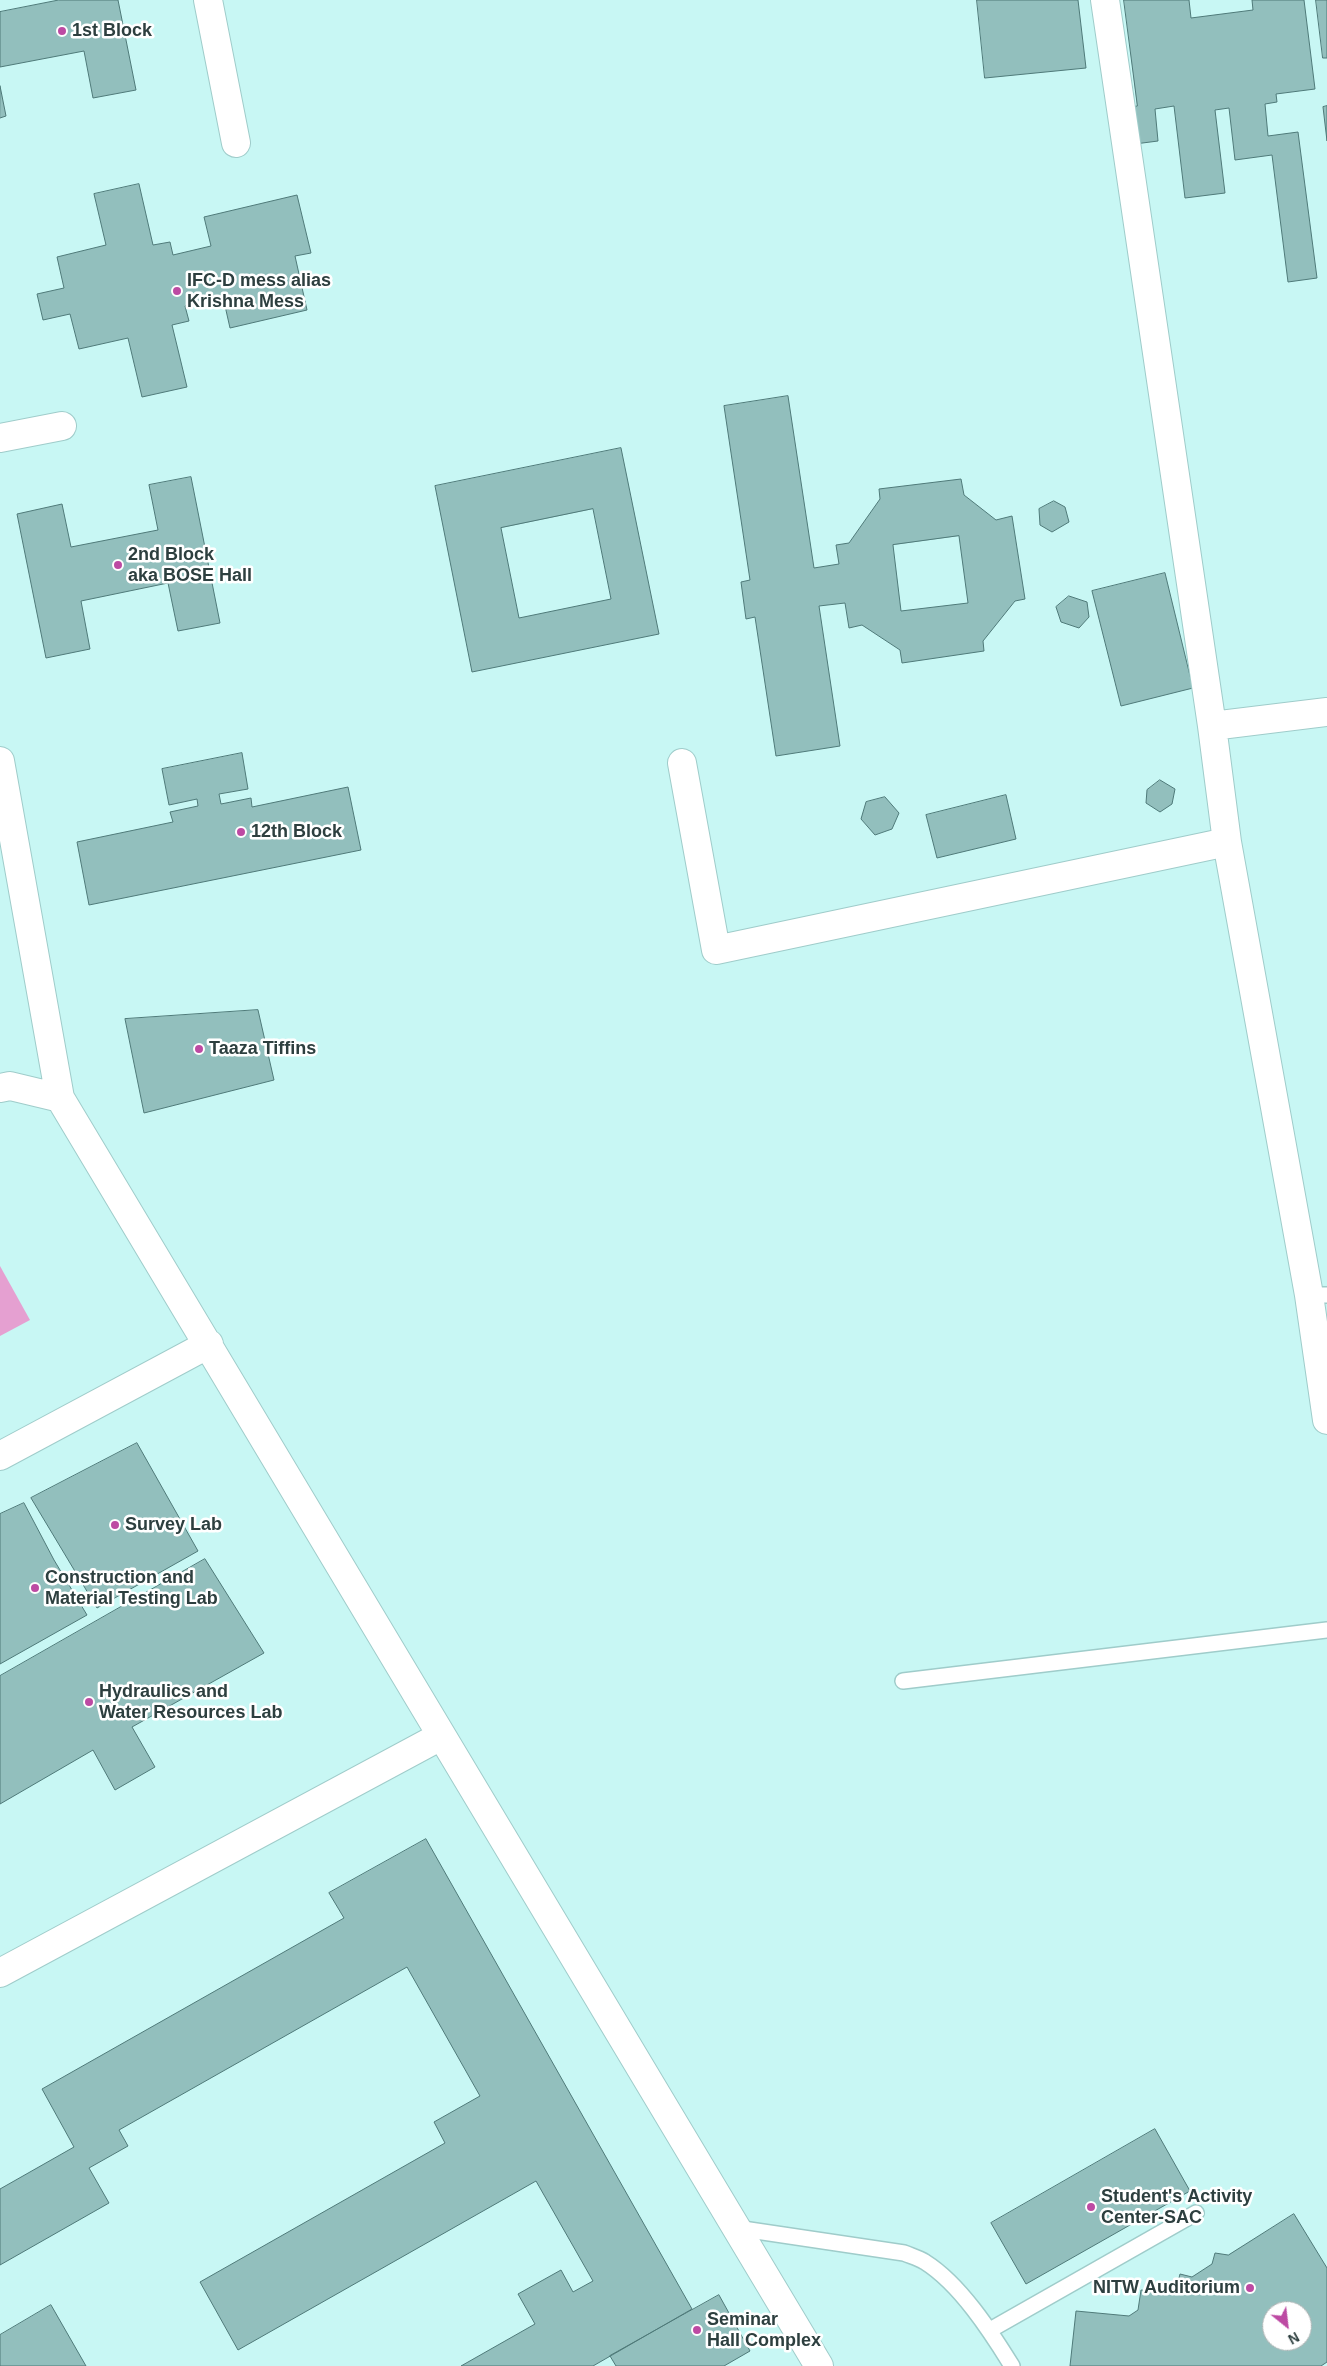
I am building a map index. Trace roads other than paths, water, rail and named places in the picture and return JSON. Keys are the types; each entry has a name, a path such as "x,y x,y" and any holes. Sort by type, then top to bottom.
{"street":[{"path":"208,0 236,143"},
{"path":"1104,0 1212,726 1227,842 1318,1295 1327,1420"},
{"path":"0,438 62,426"},
{"path":"1212,726 1327,712"},
{"path":"0,761 60,1098 209,1344 441,1736 819,2366"},
{"path":"682,763 716,950 1227,842"},
{"path":"0,1088 10,1086 60,1098"},
{"path":"0,1456 209,1344"},
{"path":"0,1973 441,1736"}],"lane":[{"path":"903,1681 1327,1630"},
{"path":"990,2330 1196,2213"},
{"path":"736,2228 904,2253 924,2262 944,2277 990,2330 1012,2366"}],"place":[{"name":"1st Block","path":"62,31"},
{"name":"IFC-D mess alias Krishna Mess","path":"177,291"},
{"name":"2nd Block aka BOSE Hall","path":"118,565"},
{"name":"12th Block","path":"241,832"},
{"name":"Taaza Tiffins","path":"199,1049"},
{"name":"Survey Lab","path":"115,1525"},
{"name":"Construction and Material Testing Lab","path":"35,1588"},
{"name":"Hydraulics and Water Resources Lab","path":"89,1702"},
{"name":"Student's Activity Center-SAC","path":"1091,2207"},
{"name":"NITW Auditorium","path":"1250,2288"},
{"name":"Seminar Hall Complex","path":"697,2330"}]}
